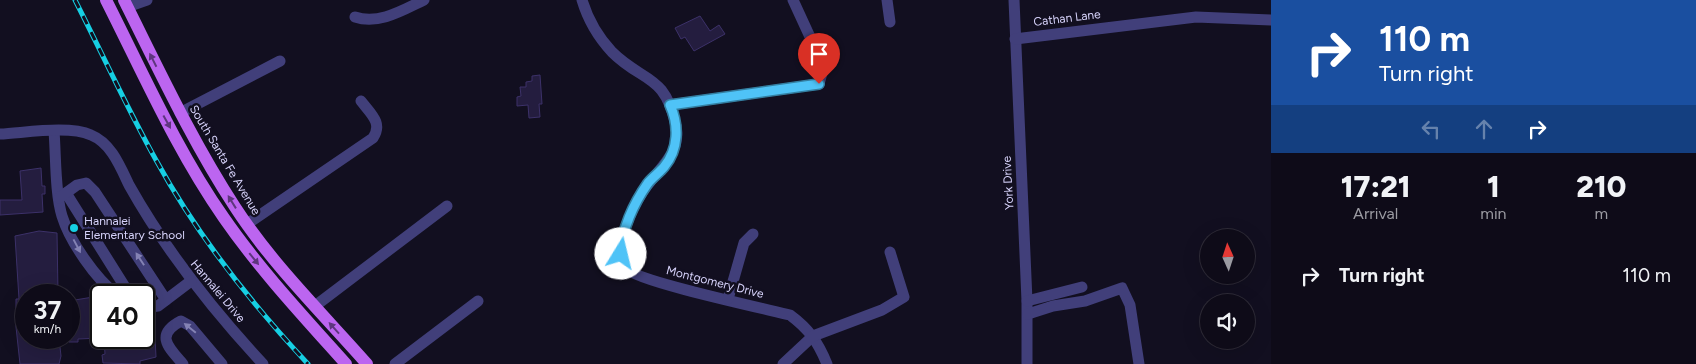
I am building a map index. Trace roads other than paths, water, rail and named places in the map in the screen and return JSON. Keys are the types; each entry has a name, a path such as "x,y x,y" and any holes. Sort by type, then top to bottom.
{"main road":[{"path":"106,0 166,118 223,217 274,283 346,364"},
{"name":"South Santa Fe Avenue","path":"125,4 180,113 213,172 247,224 315,306 367,364"}],"street":[{"path":"125,4 146,0"},
{"path":"355,17 364,20 383,18 424,0"},
{"name":"Montgomery Drive","path":"582,0 590,24 613,52 658,85 670,105 677,130 675,148 666,166 649,183 621,238 621,254 627,269 637,276 790,315 805,326 819,343 827,364"},
{"path":"670,105 819,84 823,69 822,63 793,0"},
{"path":"887,0 890,22"},
{"name":"York Drive","path":"1014,0 1028,301 1027,364"},
{"name":"Cathan Lane","path":"1016,39 1196,17 1271,20"},
{"path":"180,113 280,61"},
{"path":"247,224 374,138 378,127 376,121 361,102"},
{"path":"54,131 63,195 62,217 87,264 104,284"},
{"name":"Hannalei Drive","path":"0,134 54,131 90,134 106,144 146,214 191,281 263,364"},
{"path":"63,195 77,185 86,182 95,192 166,300"},
{"path":"63,195 123,284"},
{"path":"315,306 447,206"},
{"path":"728,299 744,243 753,234"},
{"path":"783,364 813,336 882,310 904,297 890,252"},
{"path":"155,306 191,281"},
{"path":"1028,301 1082,287"},
{"path":"1028,314 1085,300 1122,288 1130,304 1139,364"},
{"path":"395,364 478,301"},
{"path":"183,364 166,345 166,336 172,326 181,322 190,326 222,364"}],"railway":[{"path":"75,0 145,140 189,215 245,292 308,364"}],"place":[{"name":"Hannalei Elementary School","path":"74,228"}]}
